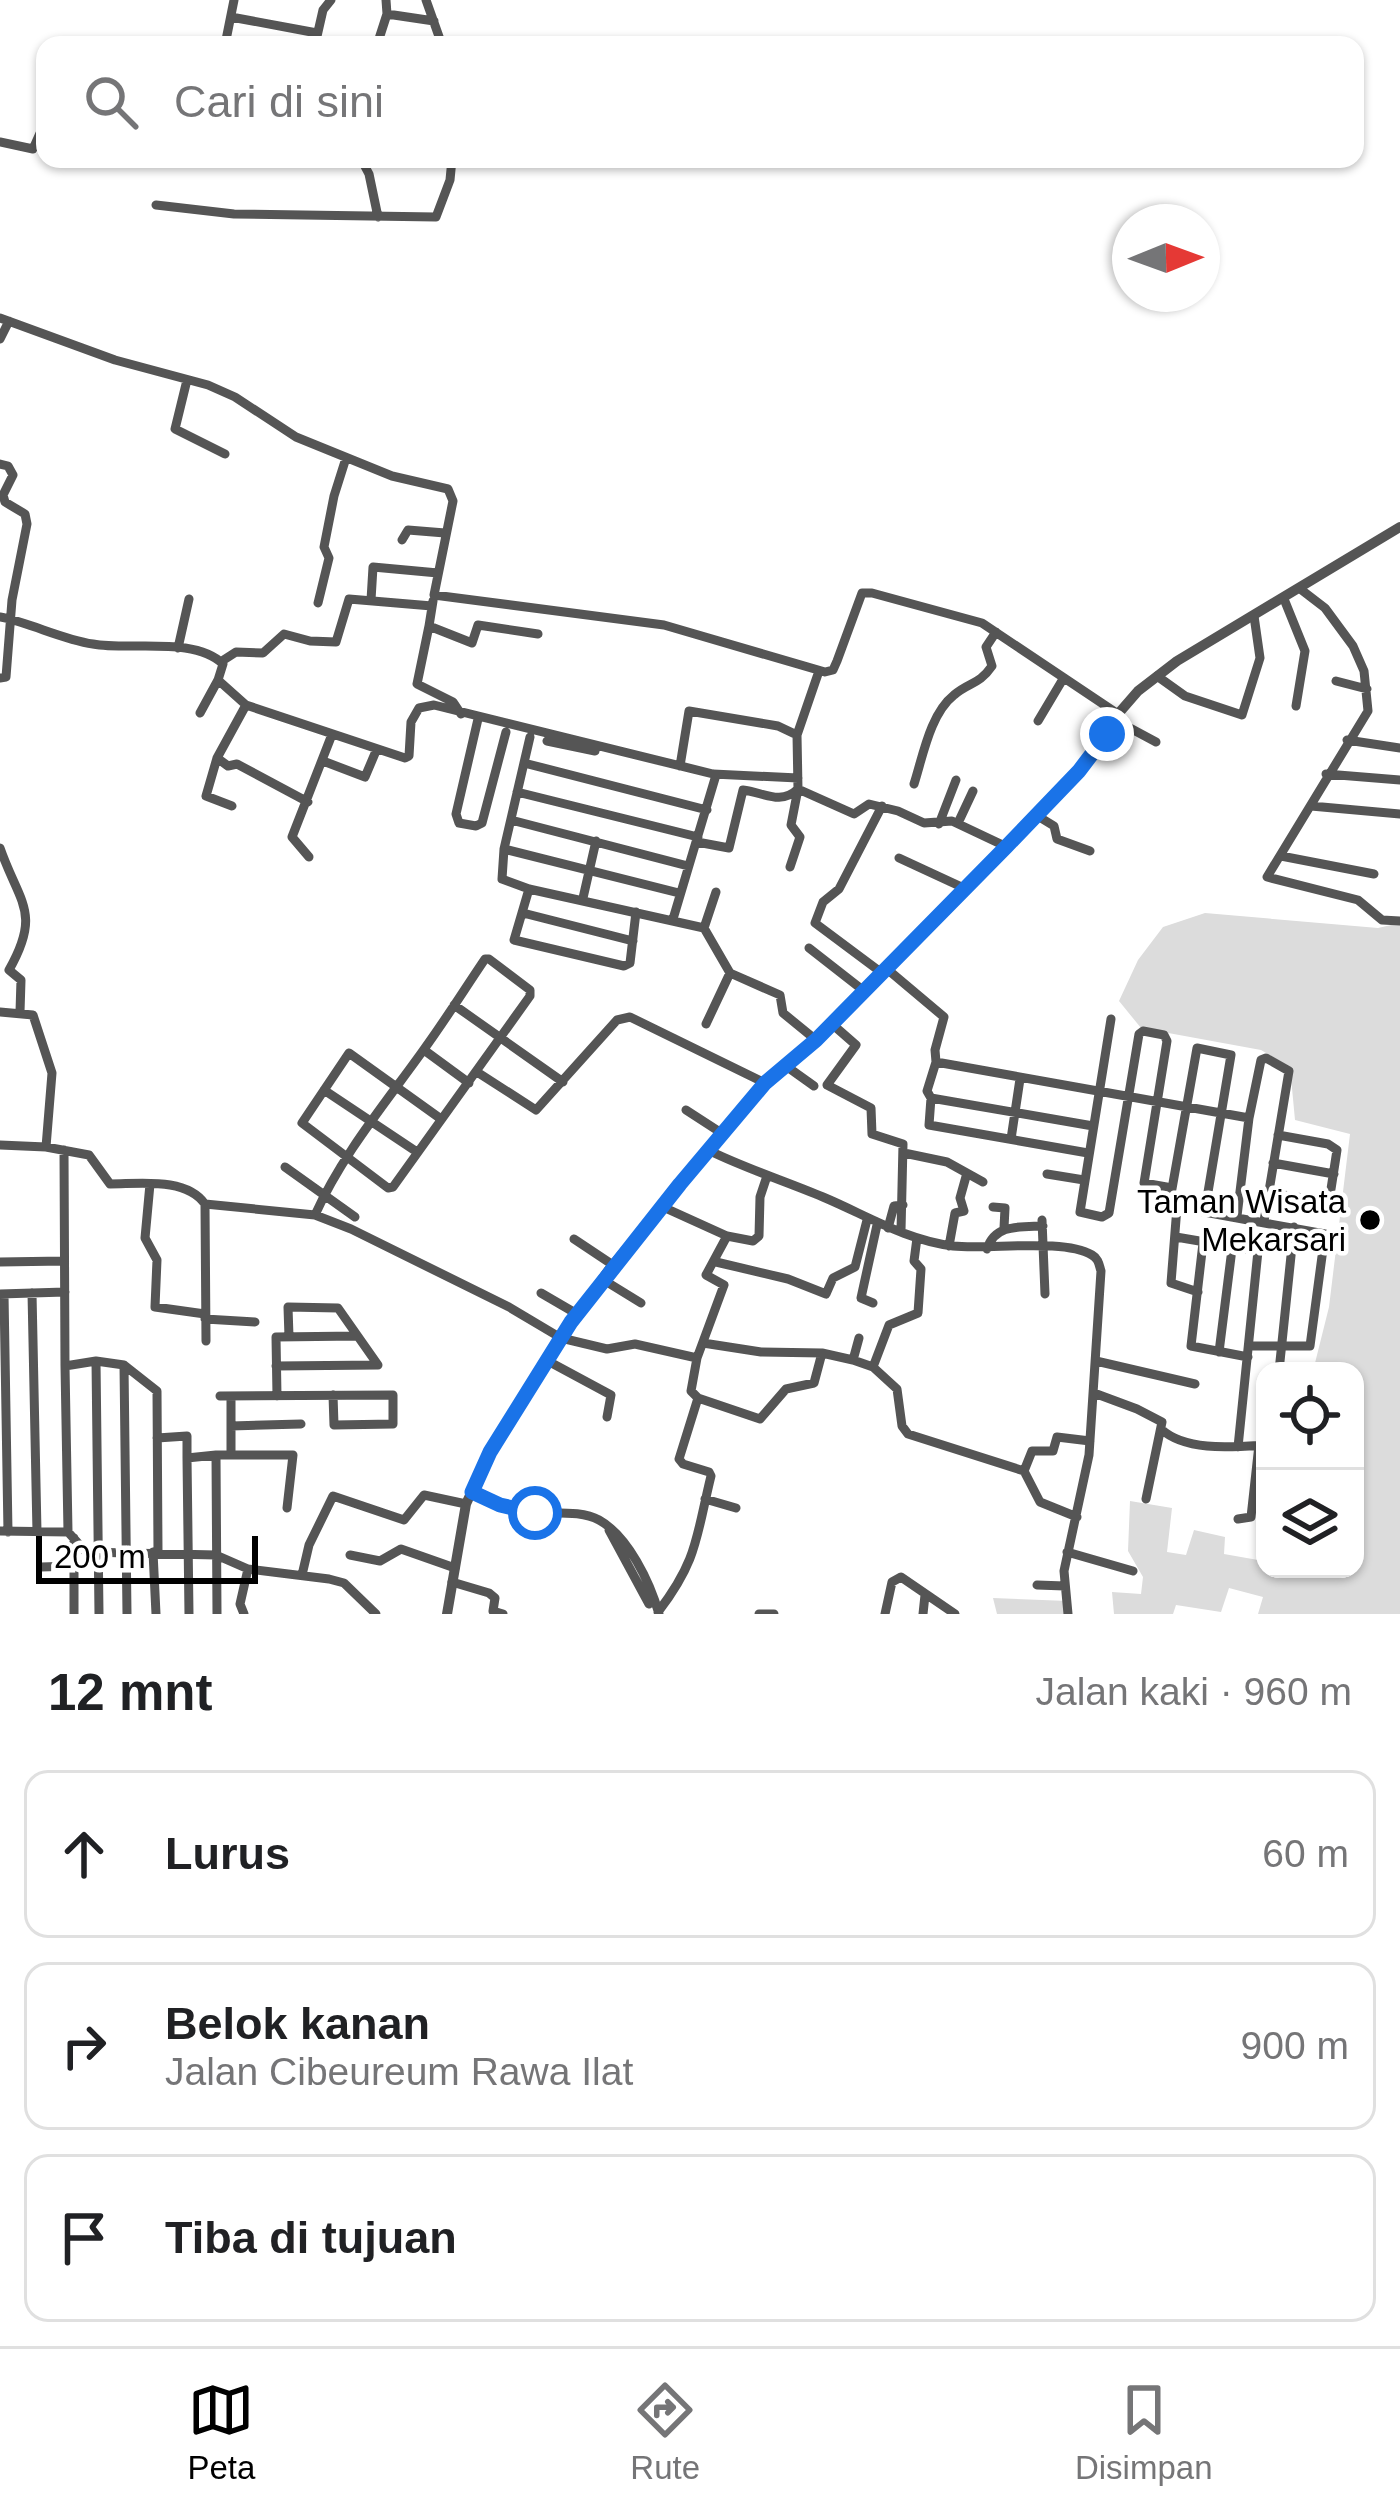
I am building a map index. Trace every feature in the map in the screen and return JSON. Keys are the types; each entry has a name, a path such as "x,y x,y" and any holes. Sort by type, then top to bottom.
{"street":[{"path":"227,36 234,0"},
{"path":"317,36 322,10 331,0"},
{"path":"380,36 386,0"},
{"path":"427,0 439,36"},
{"path":"387,14 434,21"},
{"path":"231,17 304,36"},
{"path":"0,142 33,148 36,142"},
{"path":"366,168 378,217"},
{"path":"156,205 234,214 436,217 451,168"},
{"path":"0,339 5,320 115,360 188,380 235,397 275,426 346,458 448,489 453,498 417,684 453,702 461,714"},
{"path":"188,380 175,429 225,454"},
{"path":"318,603 329,558 324,547 330,513 346,458"},
{"path":"0,464 13,475 3,496 5,502 25,514 27,524 5,618 6,677 0,678"},
{"path":"447,1614 469,1498 484,1463 602,1279 765,1083 816,1040 966,889 1099,747 1117,717 1156,676 1400,527"},
{"path":"402,540 408,530 445,533"},
{"path":"370,600 373,567 438,573"},
{"path":"1299,588 1328,610 1353,646 1367,689 1368,712 1326,774 1269,880 1358,900 1382,920 1400,921"},
{"path":"200,713 223,661 236,652 263,652 284,634 336,642 345,602 433,600 664,625 819,671 833,670 865,592 965,616 996,632 1156,742"},
{"path":"1284,598 1305,652 1296,706"},
{"path":"178,647 189,599"},
{"path":"1156,676 1185,696 1242,715 1260,658 1254,616"},
{"path":"5,618 95,645 178,647 223,661"},
{"path":"429,626 472,643 478,626 538,634"},
{"path":"914,784 942,708 954,695 980,682 992,666 986,647 996,632"},
{"path":"790,867 800,837 791,825 798,783 797,735 819,671"},
{"path":"218,680 246,705 407,758 411,722 423,706 434,705 506,732 715,778 798,783 854,814 867,804 924,824 950,820 1006,847"},
{"path":"1038,721 1063,680"},
{"path":"1336,681 1367,689"},
{"path":"232,806 206,796 217,758 246,705"},
{"path":"680,766 688,711 778,726 797,735"},
{"path":"478,722 456,814 459,823 482,823 506,732"},
{"path":"478,722 680,766 715,778"},
{"path":"309,857 292,837 331,736"},
{"path":"530,737 504,849 501,876 505,882 704,928 730,973 780,994 783,1013 816,1040"},
{"path":"1347,740 1400,748"},
{"path":"322,761 365,778 376,751"},
{"path":"217,758 308,802"},
{"path":"524,763 707,810"},
{"path":"1326,774 1400,780"},
{"path":"673,919 715,778"},
{"path":"939,824 956,780"},
{"path":"518,792 730,848 743,790 776,799 788,797 798,783"},
{"path":"958,823 973,791"},
{"path":"882,806 839,890 823,902 815,923 944,1017 927,1091 929,1125 1088,1153"},
{"path":"1310,806 1400,814"},
{"path":"1036,815 1054,826 1057,839 1090,851"},
{"path":"511,820 688,866"},
{"path":"583,898 596,841"},
{"path":"0,848 23,901 27,923 25,942 9,970 22,983 20,1012"},
{"path":"504,849 679,893"},
{"path":"1281,856 1374,874"},
{"path":"899,858 966,889"},
{"path":"529,889 514,940 624,967 629,963 636,912"},
{"path":"704,928 716,892"},
{"path":"524,913 633,941"},
{"path":"808,948 864,991"},
{"path":"315,1215 345,1158 398,1085 424,1049 454,1005 489,959 531,993 477,1072 391,1188 345,1158 302,1123 349,1053 398,1085 441,1119"},
{"path":"706,1024 730,973"},
{"path":"454,1005 563,1082"},
{"path":"0,1012 20,1012 36,1020 51,1063 46,1147"},
{"path":"477,1072 532,1110 617,1020 630,1017 765,1083"},
{"path":"1111,1019 1081,1213 1106,1216 1139,1034 1158,1034 1167,1042 1144,1183 1172,1189"},
{"path":"832,1024 856,1045 827,1085 872,1108 872,1133 900,1141 904,1153 901,1231"},
{"path":"424,1049 469,1083"},
{"path":"1203,1243 1193,1348 1248,1352 1310,1346 1323,1233 1177,1207 1170,1200 1195,1050 1229,1053 1205,1210"},
{"path":"1237,1216 1249,1118 1261,1060 1266,1058 1288,1071 1264,1221"},
{"path":"936,1062 1249,1118"},
{"path":"786,1066 814,1085"},
{"path":"1011,1139 1020,1079"},
{"path":"324,1090 417,1152"},
{"path":"931,1098 1093,1126"},
{"path":"686,1110 723,1134"},
{"path":"1270,1193 1329,1202 1334,1174 1336,1148 1278,1135"},
{"path":"0,1145 89,1155 110,1184 150,1184 192,1191 205,1204 315,1215 561,1338 607,1349 635,1344 697,1358"},
{"path":"64,1150 65,1366 74,1614"},
{"path":"710,1151 917,1238 987,1250 1043,1246 1092,1255 1098,1262 1102,1271 1090,1441 1067,1552 1068,1614"},
{"path":"904,1153 946,1162 982,1182"},
{"path":"1273,1163 1334,1174"},
{"path":"285,1167 355,1217"},
{"path":"949,1246 956,1213 964,1210 960,1198 967,1173"},
{"path":"1047,1174 1084,1180"},
{"path":"663,1207 727,1236 756,1240 767,1176"},
{"path":"150,1184 145,1238 157,1260 155,1307 255,1322"},
{"path":"205,1204 206,1341"},
{"path":"716,1262 788,1279 826,1294 833,1278 855,1267 877,1224 894,1206 903,1205"},
{"path":"993,1207 1005,1208 1004,1228"},
{"path":"1177,1207 1171,1283 1198,1292"},
{"path":"987,1250 991,1238 1004,1228 1042,1223 1045,1294"},
{"path":"873,1303 861,1298 877,1224"},
{"path":"1280,1362 1294,1227"},
{"path":"727,1236 707,1276 724,1285 697,1358 691,1390 698,1398 760,1419 786,1389 814,1383 822,1353"},
{"path":"873,1367 890,1324 918,1312 917,1238"},
{"path":"1176,1238 1259,1253 1238,1447"},
{"path":"574,1239 613,1265"},
{"path":"1220,1352 1232,1249"},
{"path":"0,1262 64,1262"},
{"path":"602,1279 641,1303"},
{"path":"64,1292 2,1294 4,1532 71,1535 86,1552 216,1556 248,1569 344,1583 376,1614"},
{"path":"32,1293 37,1532"},
{"path":"541,1293 577,1314"},
{"path":"276,1366 377,1365 338,1308 288,1307 289,1337"},
{"path":"277,1396 276,1337 357,1336"},
{"path":"854,1360 859,1338"},
{"path":"703,1343 761,1352 822,1353 873,1367 897,1389 902,1426 908,1434 1024,1471 1040,1502 1077,1517"},
{"path":"546,1360 611,1395 607,1418"},
{"path":"65,1366 96,1361 124,1365 157,1390 155,1614"},
{"path":"96,1361 99,1614"},
{"path":"1096,1361 1195,1384"},
{"path":"124,1365 127,1614"},
{"path":"1094,1393 1162,1422 1146,1499"},
{"path":"231,1455 225,1396 333,1395 394,1395 393,1424 334,1425 333,1395"},
{"path":"302,1575 309,1544 333,1496 404,1520 424,1495 469,1498 519,1510 598,1519 657,1613 683,1580 697,1544 710,1472 679,1459 698,1398"},
{"path":"231,1426 301,1424"},
{"path":"1161,1429 1183,1442 1256,1446"},
{"path":"157,1438 187,1436 189,1614"},
{"path":"1024,1471 1033,1451 1053,1450 1057,1437 1090,1441"},
{"path":"216,1455 217,1614"},
{"path":"187,1458 293,1455 286,1508"},
{"path":"1238,1519 1251,1517 1258,1470"},
{"path":"705,1499 736,1508"},
{"path":"350,1555 380,1562 401,1549 455,1568"},
{"path":"1067,1552 1133,1571"},
{"path":"41,1567 74,1566"},
{"path":"244,1614 240,1604 248,1569"},
{"path":"885,1614 893,1579 901,1577 955,1614"},
{"path":"452,1582 489,1593 494,1598 493,1611 503,1614"},
{"path":"1037,1585 1065,1586"},
{"path":"923,1614 925,1595"},
{"path":"759,1614 774,1614"}],"shaded area":[{"name":"Taman Wisata Mekarsari","path":"1205,913 1378,928 1400,923 1400,1614 1258,1614 1263,1597 1229,1588 1221,1612 1176,1605 1173,1614 1114,1614 1112,1592 1141,1594 1143,1577 1128,1551 1130,1501 1172,1508 1167,1552 1186,1555 1194,1530 1225,1537 1224,1554 1256,1560 1256,1578 1364,1578 1364,1362 1315,1362 1329,1307 1350,1134 1295,1120 1290,1067 1261,1050 1141,1028 1119,1001 1138,960 1163,927"},
{"path":"993,1598 1068,1601 1071,1614 997,1614"}],"place":[{"name":"Taman Wisata Mekarsari","path":"1370,1220"}],"route":[{"path":"535,1513 472,1492 477,1475 546,1360 608,1271 765,1083 816,1040 1006,847 1079,771 1107,734"}]}
